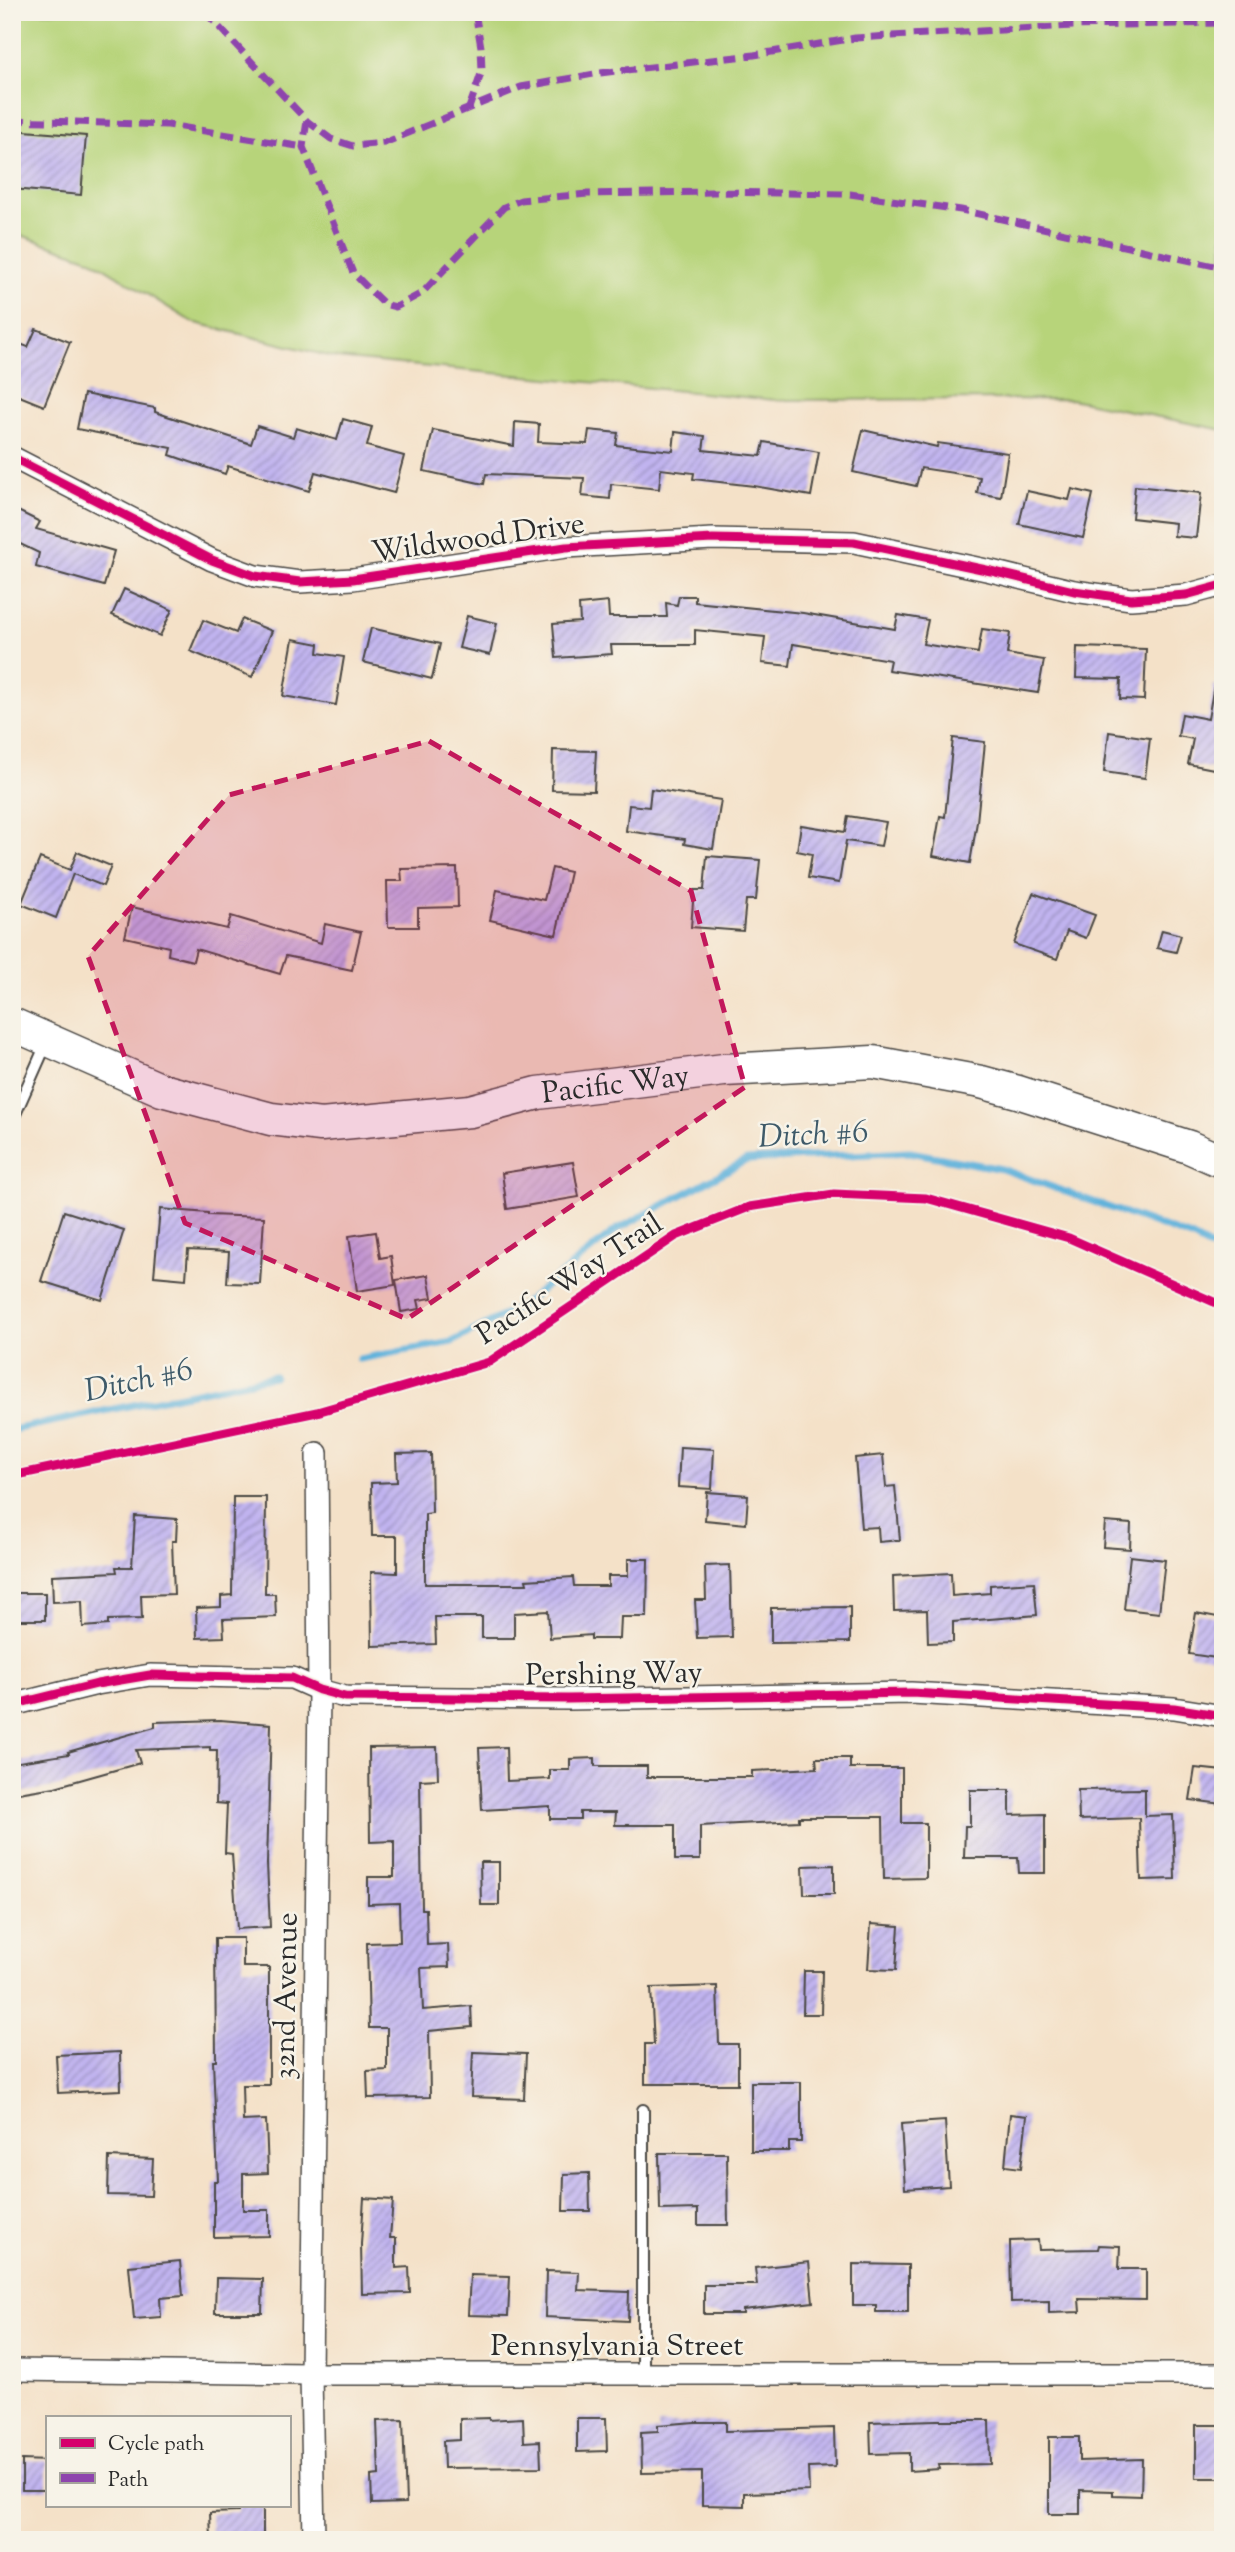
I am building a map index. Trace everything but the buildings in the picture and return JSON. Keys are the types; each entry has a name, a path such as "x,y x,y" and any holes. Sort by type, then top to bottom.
{"main road":[{"name":"Pacific Way","path":"12,1024 162,1090 271,1119 321,1125 470,1111 538,1093 724,1070 873,1062 981,1082 1018,1092 1189,1147 1223,1162"}],"street":[{"name":"Wildwood Drive","path":"12,457 212,560 255,576 300,582 354,579 566,547 713,540 855,542 1074,591 1131,599 1186,595 1223,585"},
{"name":"32nd Avenue","path":"314,2540 310,2374 319,1690 317,1453"},
{"name":"Pershing Way","path":"12,1705 97,1684 150,1675 292,1678 319,1690 345,1697 568,1699 911,1693 1174,1708 1223,1716"},
{"name":"Pennsylvania Street","path":"12,2370 310,2374 1223,2374"}],"lane":[{"path":"12,1121 48,1040"},
{"path":"643,2110 643,2374"}],"highlighted area":[{"path":"429,741 691,891 745,1087 407,1319 185,1223 88,956 229,795"}],"green space":[{"path":"12,12 1223,12 1223,430 1071,399 775,400 337,358 192,322 90,259 12,232"}],"waterway":[{"name":"Ditch #6","path":"359,1359 452,1342 521,1306 616,1230 747,1160 910,1152 1002,1169 1191,1237 1223,1254"},
{"name":"Ditch #6","path":"12,1430 274,1376"}],"marked path":[{"path":"205,12 307,121 331,139 353,146 384,143 521,87 600,73 754,55 855,38 1073,26 1223,23"},
{"path":"469,108 482,71 475,12"},
{"path":"12,120 168,125 303,147"},
{"path":"307,121 303,147 353,273 384,304 396,307 422,293 504,207 521,200 587,194 850,194 961,210 1223,268"}],"cycle path":[{"path":"12,457 212,560 255,576 300,582 353,579 566,547 713,539 854,542 1074,591 1131,599 1186,595 1223,585"},
{"name":"Pacific Way Trail","path":"12,1476 317,1412 489,1362 676,1236 749,1207 834,1194 926,1198 1069,1238 1223,1306"},
{"path":"12,1705 97,1684 150,1675 292,1678 319,1690 345,1697 568,1699 911,1693 1174,1708 1223,1716"}]}
